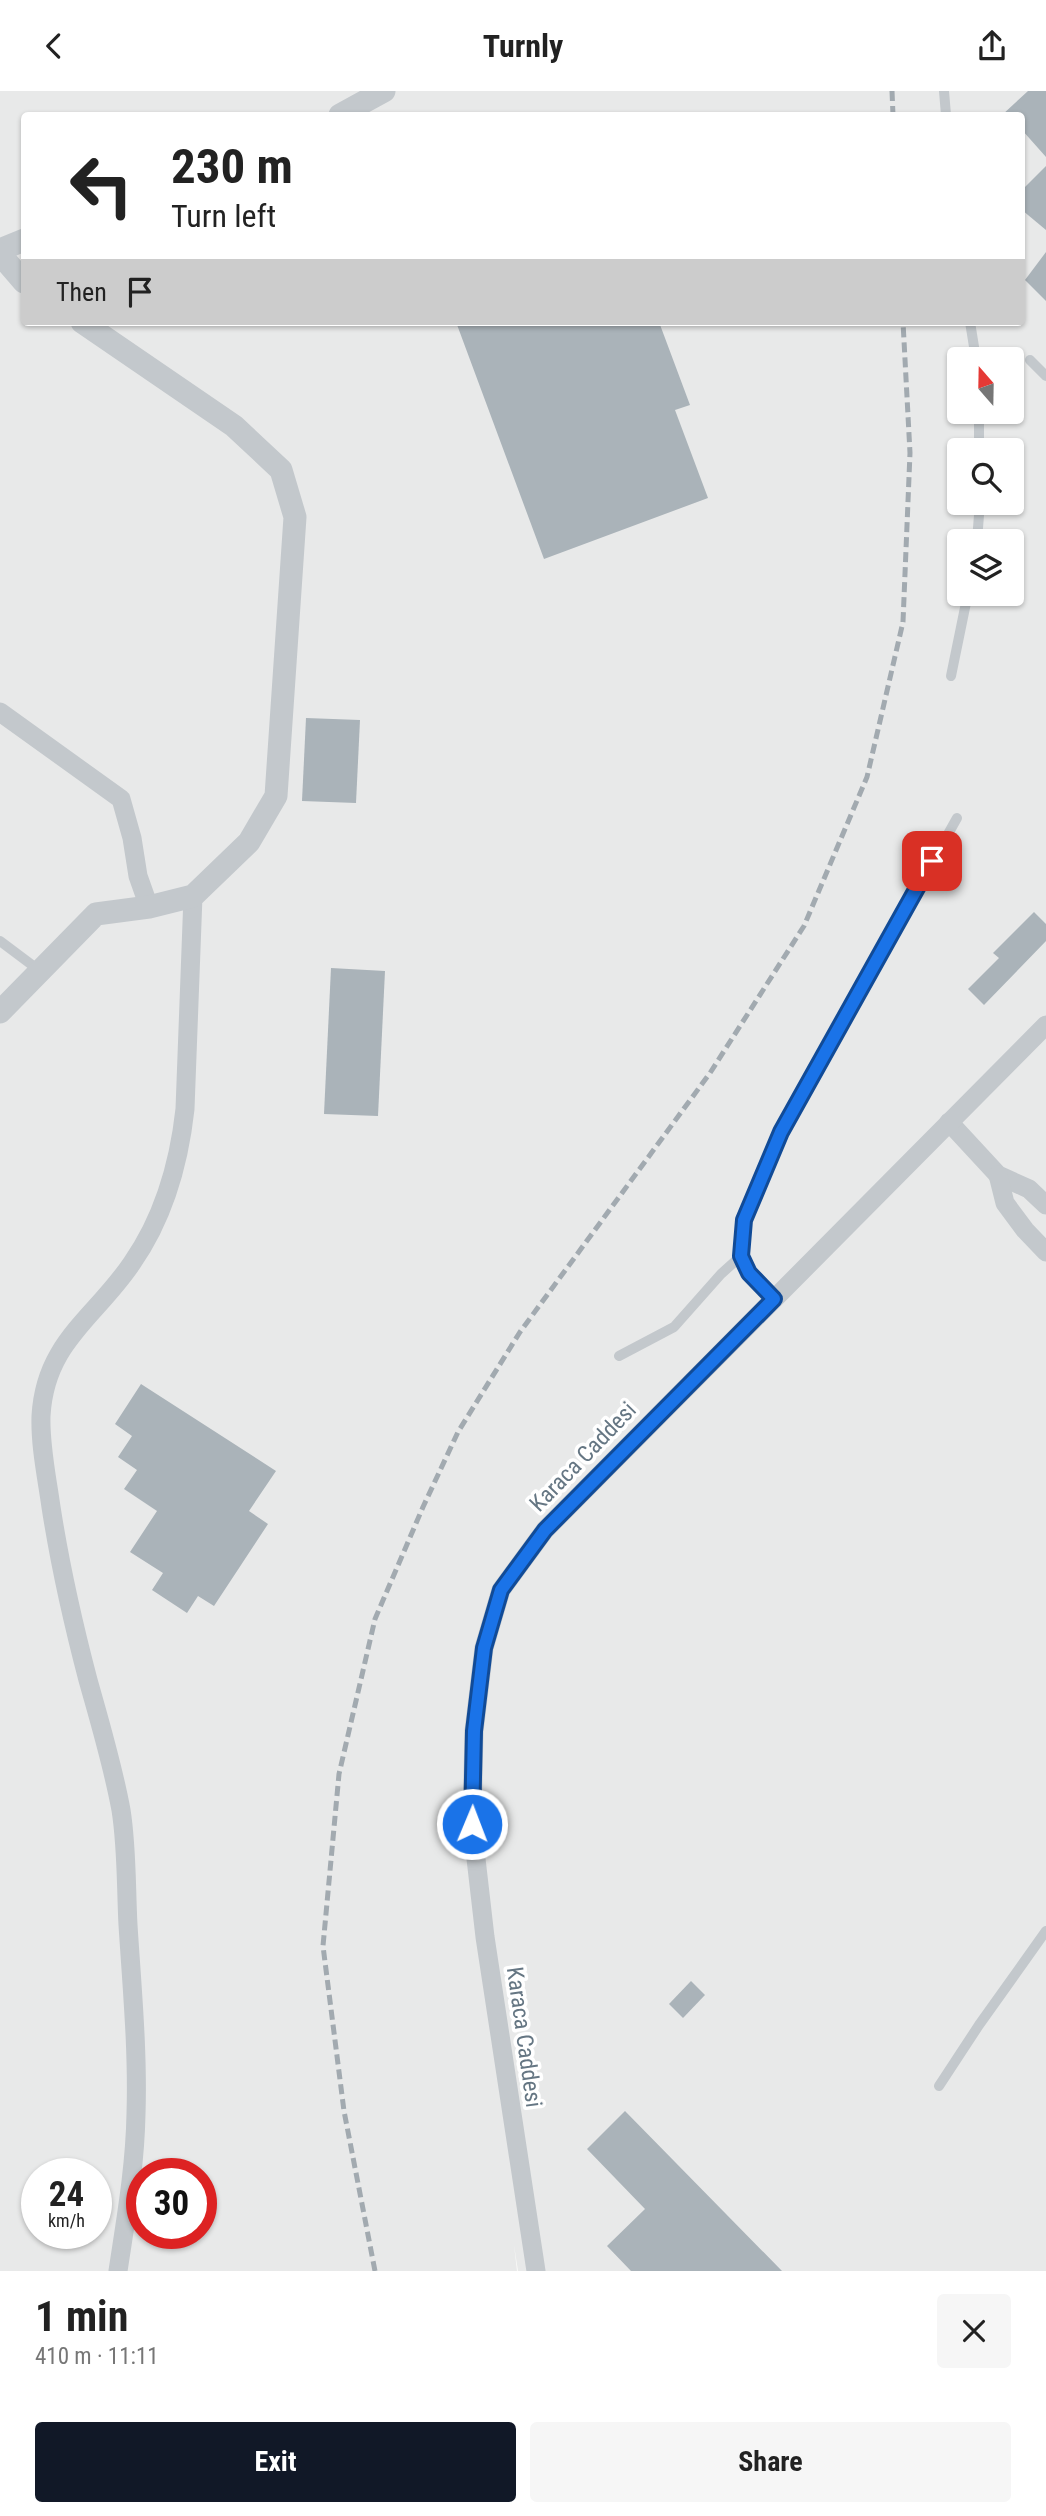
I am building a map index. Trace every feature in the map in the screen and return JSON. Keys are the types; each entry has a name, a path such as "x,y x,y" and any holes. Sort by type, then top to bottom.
{"street":[{"path":"346,112 384,91"},
{"path":"21,242 0,252 21,278"},
{"path":"0,1012 96,914 149,907 193,896 249,842 276,796 295,517 281,470 234,426 88,326"},
{"path":"0,712 121,799 132,838 138,876 149,907"},
{"path":"118,2271 128,2210 136,2115 136,2067 121,1812 104,1731 65,1583 48,1483 41,1418 46,1387 58,1354 69,1337 118,1283 134,1261 160,1213 173,1175 185,1109 193,896"},
{"name":"Karaca Caddesi","path":"536,2271 485,1937 472,1824 474,1731 484,1648 501,1590 545,1530 1046,1025"},
{"path":"948,1122 998,1175 1029,1189 1046,1205"},
{"path":"998,1175 1005,1203 1046,1252"}],"lane":[{"path":"944,91 946,112"},
{"path":"971,326 974,347"},
{"path":"1030,360 1046,376"},
{"path":"951,676 965,606"},
{"path":"774,1299 749,1273 741,1256 744,1220 781,1132 957,818"},
{"path":"0,941 40,971"},
{"path":"619,1356 674,1327 721,1274 741,1256"},
{"path":"939,2086 1046,1931"}],"shaded area":[{"path":"0,91 1046,91 1046,2271 518,2271 514,2245 517,2271 0,2271"}],"building":[{"path":"1028,91 1046,91 1046,157 1025,133 1025,112 1005,112"},
{"path":"1046,166 1046,230 1025,212 1025,187"},
{"path":"1046,252 1046,301 1025,280"},
{"path":"457,326 660,326 690,405 675,410 708,498 544,559"},
{"path":"306,718 360,720 356,803 302,801"},
{"path":"1034,912 1046,924 1046,941 984,1005 968,989 999,958 993,953"},
{"path":"331,968 385,971 378,1116 324,1114"},
{"path":"141,1384 276,1471 249,1511 268,1524 214,1606 198,1596 187,1613 152,1590 163,1573 130,1552 157,1511 124,1489 137,1470 118,1457 132,1436 115,1424"},
{"path":"691,1981 705,1995 683,2018 669,2004"},
{"path":"625,2111 782,2271 631,2271 607,2246 645,2209 587,2149"}],"railway":[{"path":"892,91 893,112"},
{"path":"375,2271 344,2111 323,1946 339,1774 375,1619 458,1432 520,1332 710,1073 804,926 867,777 903,622 910,453 903,326"}],"route":[{"path":"472,1824 474,1731 484,1648 501,1590 545,1530 774,1299 749,1273 741,1256 744,1220 781,1132 932,861"}]}
